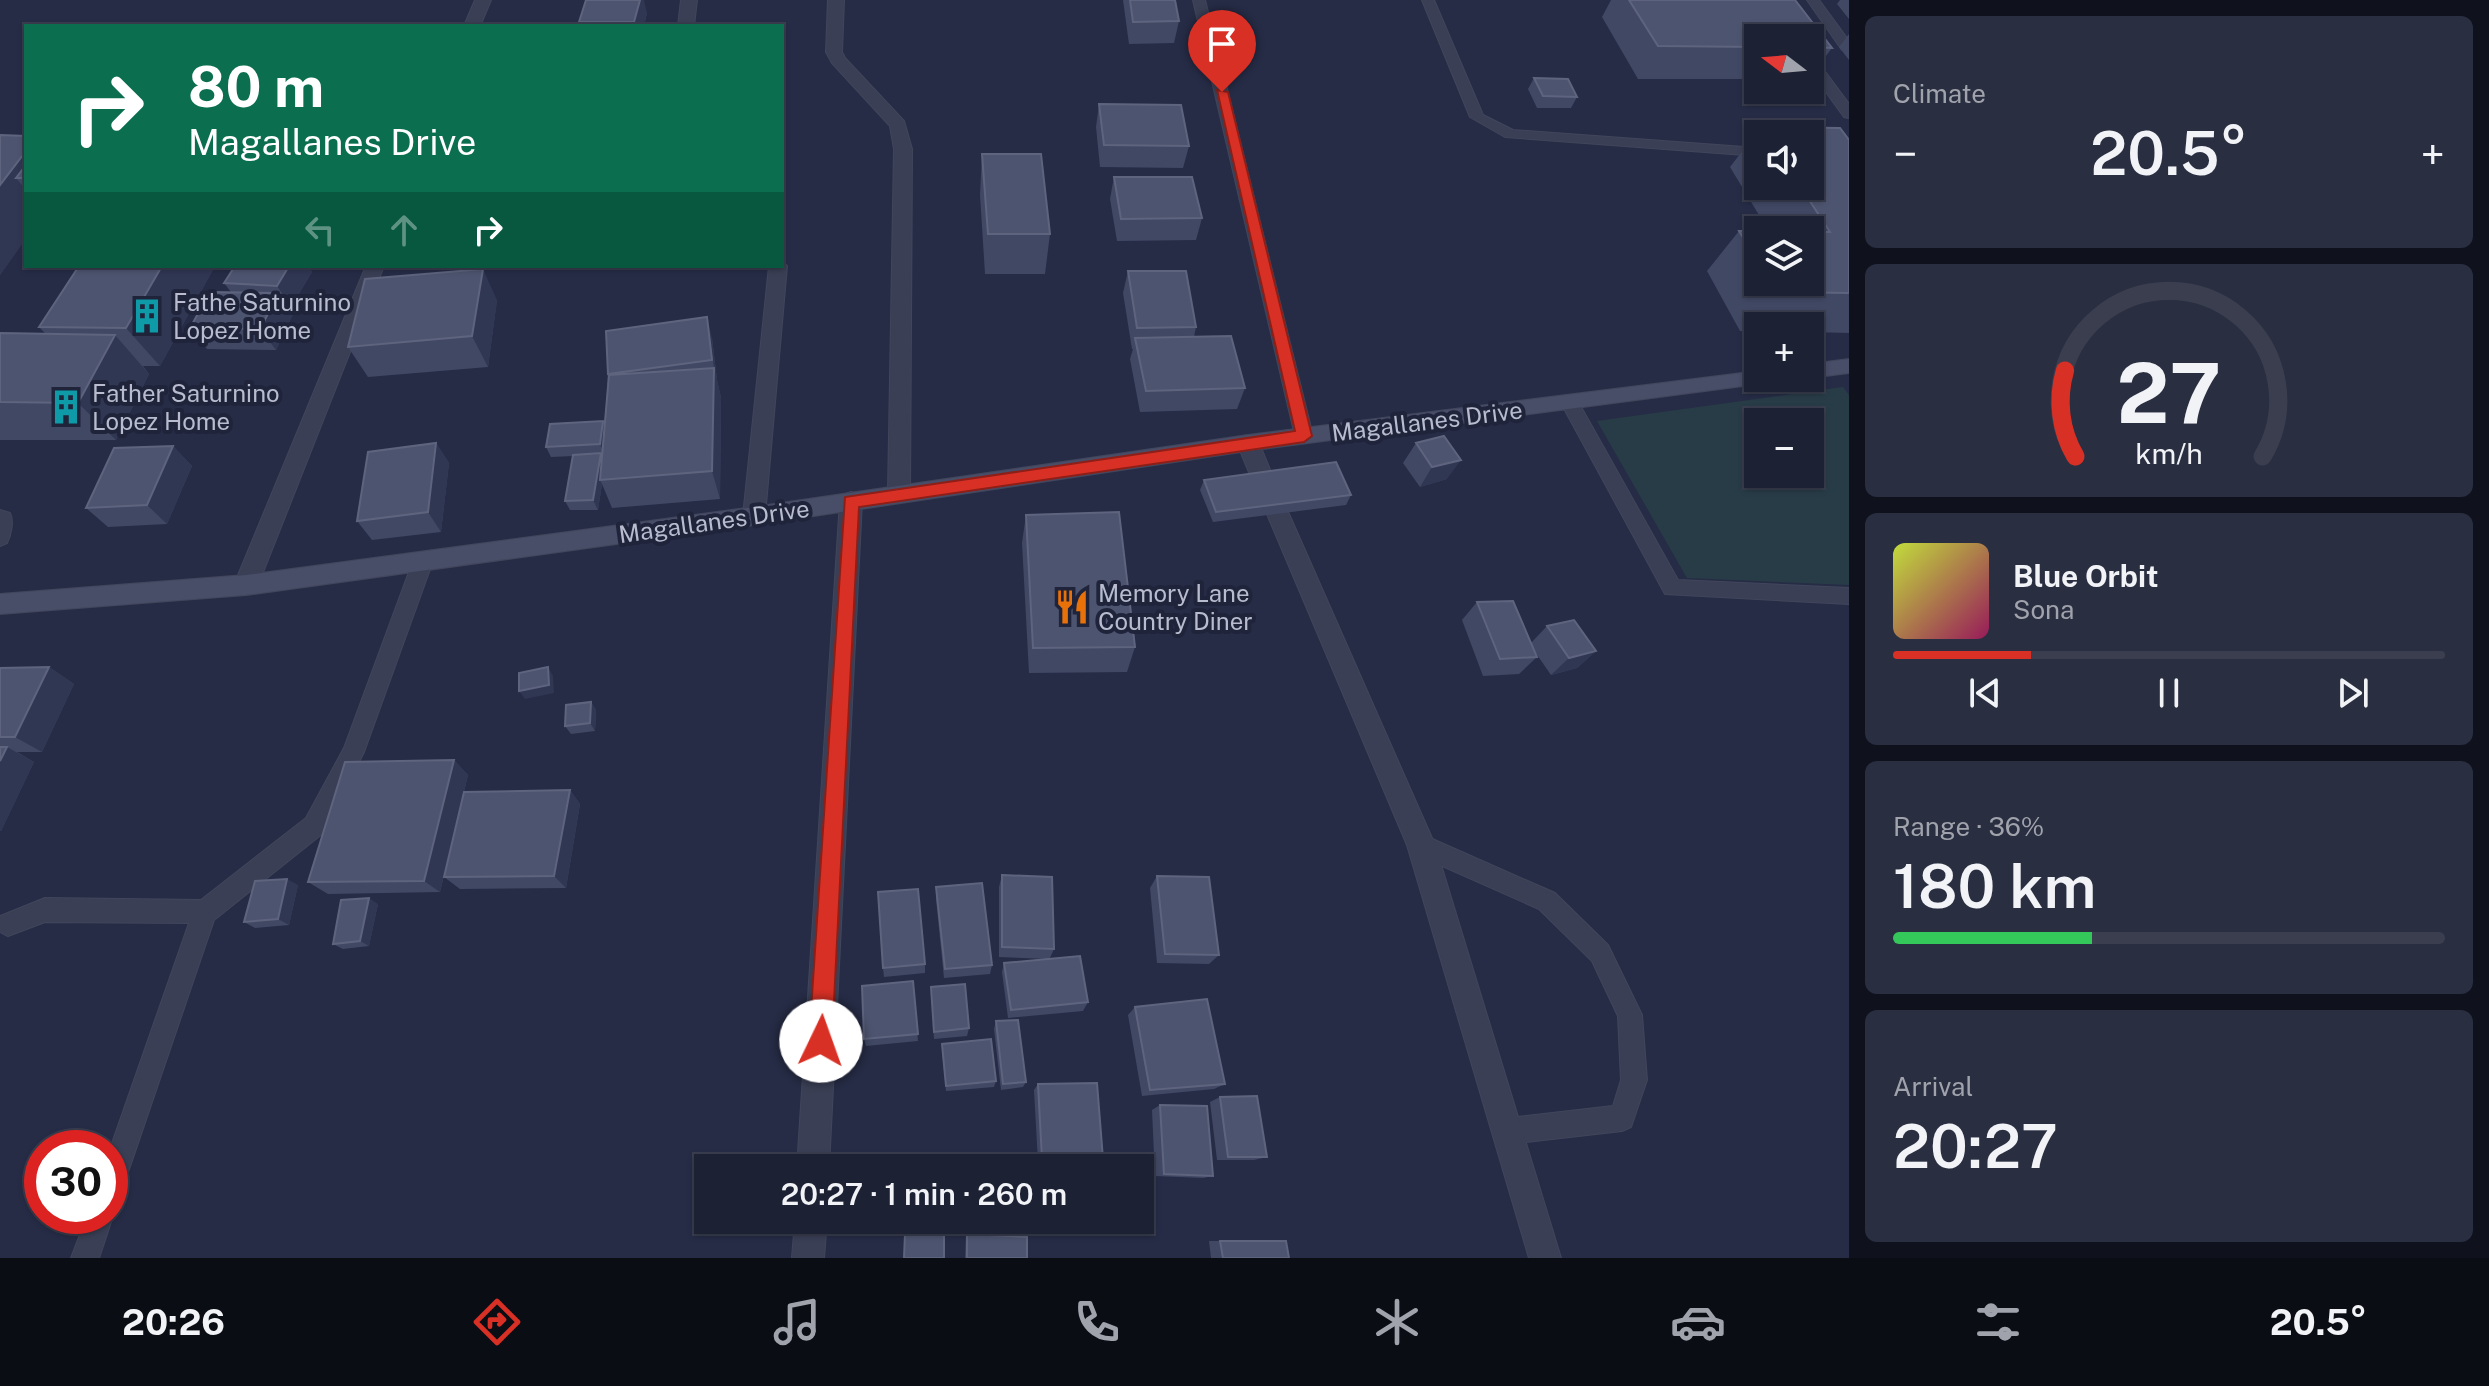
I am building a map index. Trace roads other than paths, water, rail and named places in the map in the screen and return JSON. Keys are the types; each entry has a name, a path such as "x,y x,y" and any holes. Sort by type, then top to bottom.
{"street":[{"path":"473,24 483,0"},
{"path":"686,24 689,0"},
{"path":"836,0 834,52 898,125 903,149 899,494"},
{"path":"246,585 374,268"},
{"path":"754,516 778,268"},
{"path":"1824,369 1849,366"},
{"name":"Magallanes Drive","path":"0,604 246,585 754,516 1248,443 1744,380"},
{"path":"1248,443 1264,482"},
{"path":"814,1154 851,501"},
{"path":"1278,514 1421,845 1545,1258"},
{"path":"808,1258 810,1234"}],"lane":[{"path":"1199,0 1304,436"},
{"path":"1428,0 1477,117 1510,134 1744,151"},
{"path":"1813,0 1811,2 1847,47"},
{"path":"1824,80 1849,114"},
{"path":"1570,403 1672,588 1849,596"},
{"path":"0,517 3,518 0,538"},
{"path":"128,1135 205,912 314,826 353,752 423,561"},
{"path":"1421,845 1547,901 1600,953 1630,1015 1634,1080 1622,1118 1509,1131"},
{"path":"8,924 45,910 205,912"},
{"path":"85,1258 94,1234"}],"place":[{"name":"Fathe Saturnino Lopez Home","path":"147,316"},
{"name":"Father Saturnino Lopez Home","path":"66,407"},
{"name":"Memory Lane Country Diner","path":"1072,607"}]}
